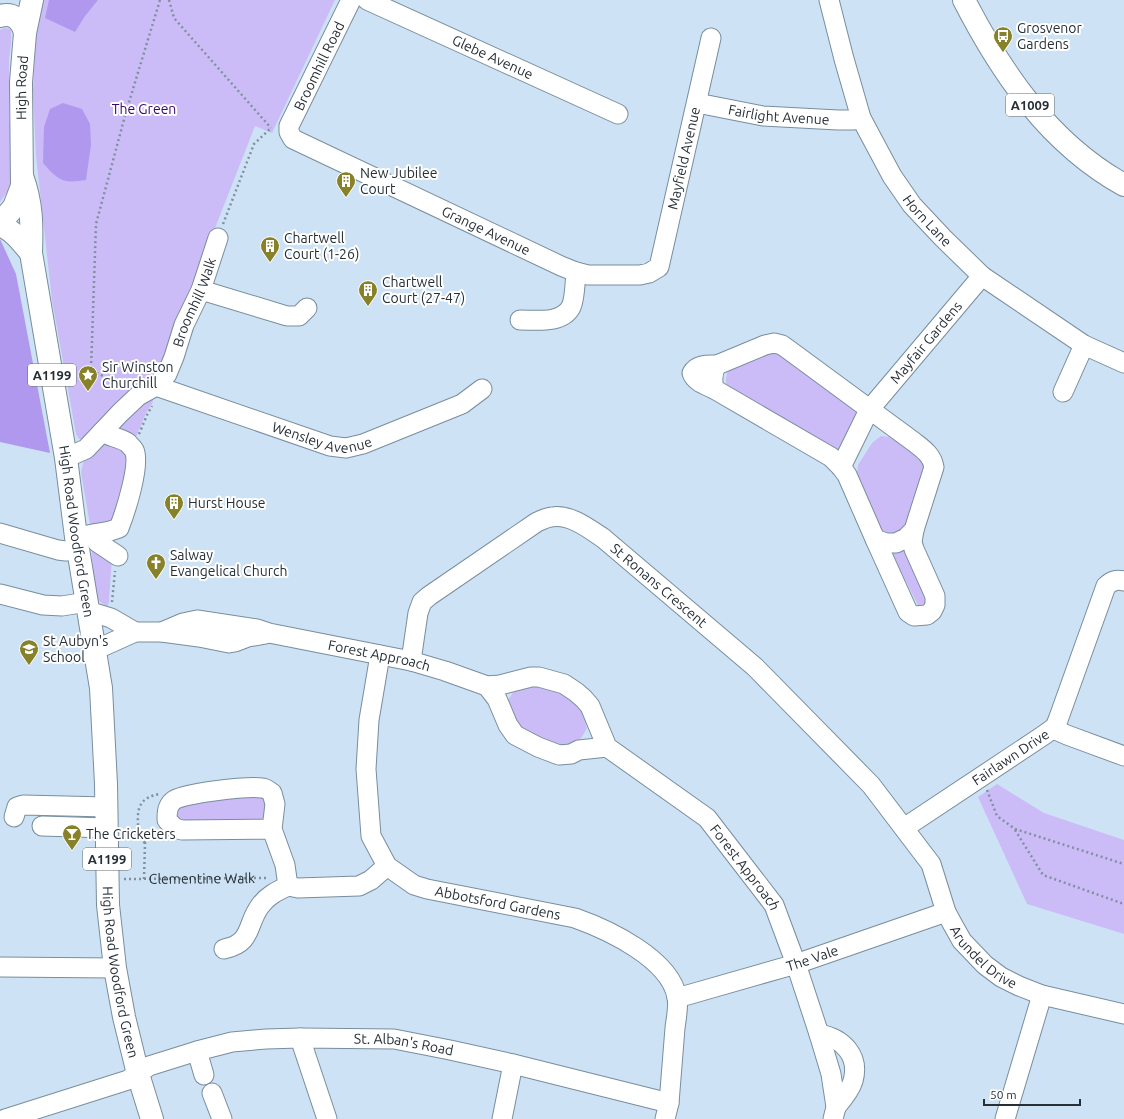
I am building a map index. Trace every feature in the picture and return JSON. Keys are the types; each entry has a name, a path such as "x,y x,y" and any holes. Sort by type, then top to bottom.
{"main road":[{"name":"High Road","path":"22,176 21,82 25,33 32,0"},
{"name":"A1009","path":"964,0 991,51 1021,95 1053,131 1083,158 1124,185"},
{"path":"0,16 11,15 17,18 24,27 25,33"},
{"path":"0,220 14,207 22,186 22,176"},
{"name":"High Road Woodford Green","path":"22,176 30,200 32,232 31,253 66,458 83,540 87,606 102,696 107,818 108,905 115,968 124,1017 138,1074 152,1119"},
{"name":"High Road Woodford Green","path":"0,225 8,228 17,236 31,253"}],"street":[{"name":"Broomhill Road","path":"280,130 289,126 351,0"},
{"name":"Glebe Avenue","path":"367,0 618,114"},
{"name":"Horn Lane","path":"829,0 861,118 892,176 912,205 982,276 1084,344 1124,363"},
{"name":"Mayfield Avenue","path":"649,273 659,267 698,102 711,38"},
{"name":"Fairlight Avenue","path":"698,102 763,116 838,120 853,120 861,118"},
{"name":"Grange Avenue","path":"280,130 293,139 576,272 588,275 640,275 649,273"},
{"name":"Broomhill Walk","path":"66,458 86,449 120,412 138,396 158,387 167,374 184,325 201,290 218,238"},
{"path":"520,320 556,319 566,314 572,306 576,272"},
{"name":"Mayfair Gardens","path":"841,467 869,410 982,276"},
{"path":"201,290 287,316 299,316 307,308"},
{"path":"774,343 782,345 869,410 914,442 933,460 934,467 914,530 912,542 935,596 935,605 932,611 927,615 914,616 908,612 847,475 841,467 831,457 714,388 714,370 717,365 765,345 774,343"},
{"path":"1063,392 1084,344"},
{"name":"Wensley Avenue","path":"158,387 330,446 346,448 363,444 462,404 482,389"},
{"path":"0,533 66,551 83,540 119,528 133,483 135,459 134,450 127,442 102,432"},
{"name":"St Ronans Crescent","path":"411,661 418,613 422,602 537,522 550,517 563,516 603,538 755,667 871,785 904,828"},
{"path":"875,539 886,543 896,543 906,538 914,530"},
{"path":"83,540 97,542 118,556"},
{"name":"Fairlawn Drive","path":"904,828 1055,727 1106,586 1112,580 1124,581"},
{"path":"0,594 43,605 87,606 135,632"},
{"name":"Forest Approach","path":"95,650 135,632 162,632 229,643 248,636 269,633 411,661 488,686 500,685 531,677 539,677 564,684 584,698 590,706 607,747 707,818 774,905 796,964 819,1034 826,1035 837,1040 845,1046 851,1054 854,1067 853,1081 847,1094 834,1113"},
{"name":"Abbotsford Gardens","path":"380,655 369,720 366,769 371,836 387,866 414,885 427,889 575,918 597,926 651,959 662,969 671,981 677,998 667,1111"},
{"path":"488,686 498,699 508,725 515,735 538,747 559,755 571,754 579,750 607,747"},
{"path":"1055,727 1058,731 1067,735 1124,756"},
{"path":"272,828 182,830 175,828 167,820 167,810 173,801 185,795 264,788 272,793 275,804 272,828 285,866 288,882 298,888 360,886 371,880 387,866"},
{"path":"14,817 17,807 24,805 107,818"},
{"path":"42,826 107,818"},
{"name":"Arundel Drive","path":"904,828 931,864 946,912 962,941 985,965 1001,977 1018,986 1042,995 1124,1014"},
{"name":"Clementine Walk","path":"224,949 237,946 243,941 255,914 262,904 288,882"},
{"name":"The Vale","path":"677,998 796,964 946,912"},
{"path":"0,967 115,968"},
{"path":"1005,1119 1042,995"},
{"path":"300,1038 327,1119"},
{"name":"St. Alban's Road","path":"5,1119 128,1080 149,1066 232,1042 300,1038 394,1039 450,1050 513,1064 667,1111"},
{"path":"197,1052 204,1075"},
{"path":"502,1119 513,1064"},
{"path":"212,1093 222,1119"}],"path":[{"path":"138,396 134,391 92,370 96,224 126,112 160,0"},
{"path":"169,0 174,18 280,130 254,144 218,238"},
{"path":"134,450 146,415 158,387"},
{"path":"980,778 997,816 1015,829 1124,864"},
{"path":"145,843 138,836 137,811 142,802 151,796 161,794 173,801"},
{"path":"144,879 145,843 151,834 169,834 175,828"},
{"path":"1015,829 1043,875 1124,904"},
{"name":"Clementine Walk","path":"118,879 288,882"}],"green space":[{"name":"The Green","path":"44,0 335,0 272,133 255,126 201,264 171,346 150,376 84,440 79,439 76,434 52,300 36,156 33,91 36,29"},
{"path":"5,28 11,29 9,61 9,113 13,173 11,186 0,202 0,30"},
{"path":"770,353 782,355 862,412 840,451 835,452 726,387 728,370"},
{"path":"153,398 153,402 146,413 136,437 114,433 138,401"},
{"path":"881,436 889,437 914,448 923,460 928,474 908,531 892,536 882,530 857,475 858,465 872,443"},
{"path":"111,442 119,445 131,460 114,522 94,529 90,525 81,472 84,460 98,445"},
{"path":"91,544 112,556 109,602 107,607 95,598"},
{"path":"899,547 906,547 933,602 920,609 892,554"},
{"path":"539,684 570,698 579,707 585,719 587,728 582,737 571,747 557,749 529,737 510,715 508,700 514,691"},
{"path":"997,784 1044,813 1124,840 1124,934 1027,904 978,797"},
{"path":"261,793 264,797 266,809 263,818 257,825 178,823 170,805"}],"shaded area":[{"path":"49,0 98,0 85,16 75,32 45,18"},
{"path":"63,103 82,109 90,124 91,145 86,180 66,181 57,177 43,163 44,127 50,109"},
{"path":"0,239 16,274 50,453 0,442"}],"place":[{"name":"Grosvenor Gardens","path":"1003,53"},
{"name":"New Jubilee Court","path":"346,198"},
{"name":"Chartwell Court (1-26)","path":"270,263"},
{"name":"Chartwell Court (27-47)","path":"368,307"},
{"name":"Sir Winston Churchill","path":"88,392"},
{"name":"Hurst House","path":"174,520"},
{"name":"Salway Evangelical Church","path":"156,580"},
{"name":"St Aubyn's School","path":"29,666"},
{"name":"The Cricketers","path":"72,851"}]}
